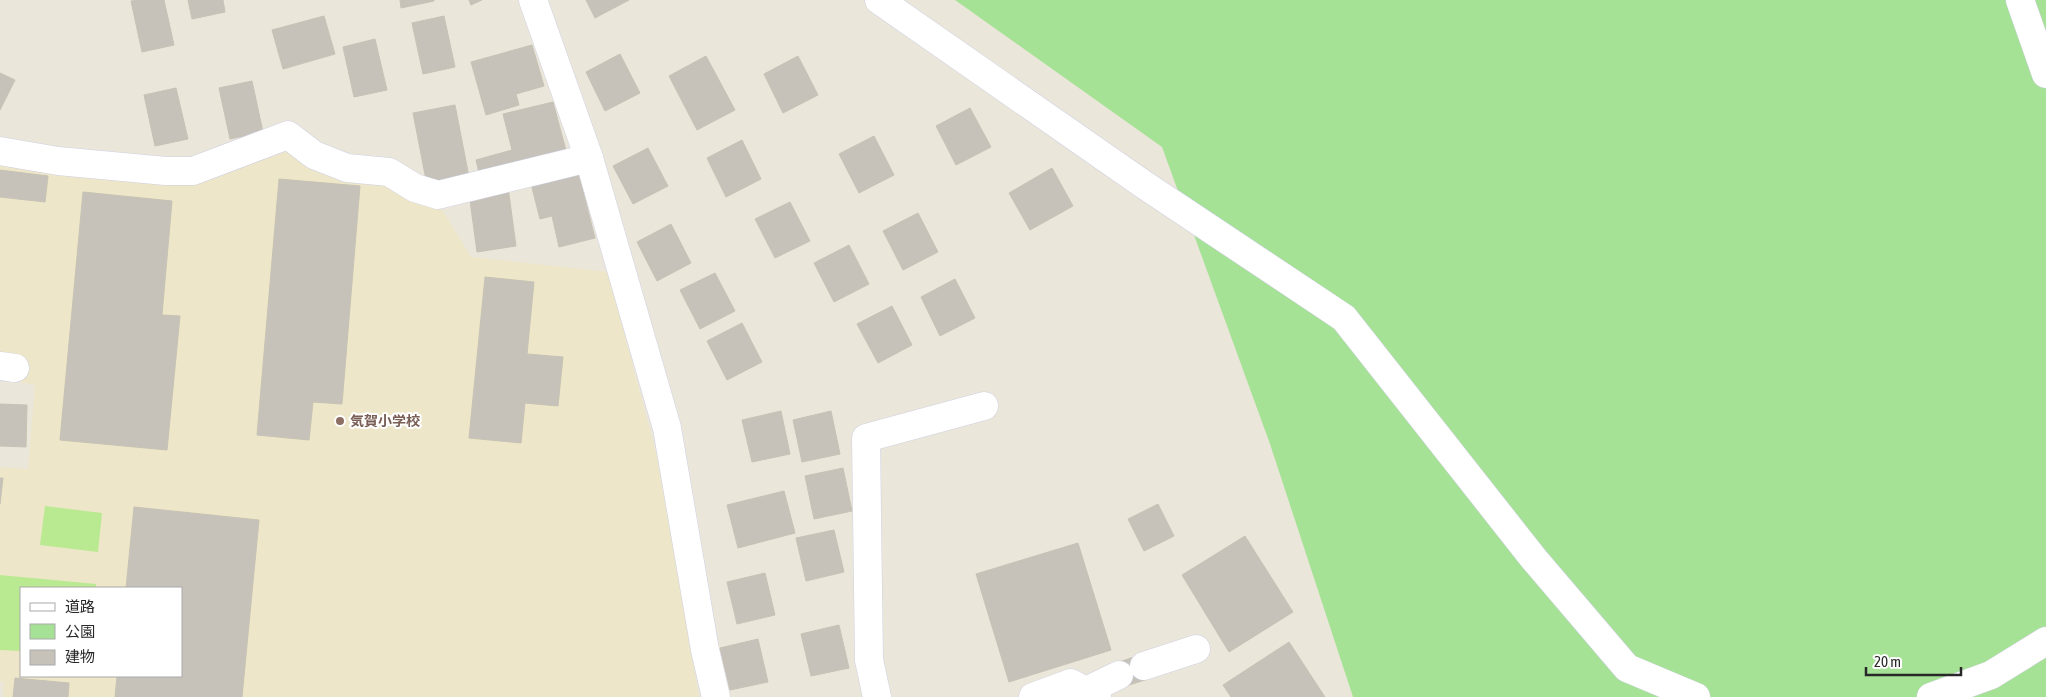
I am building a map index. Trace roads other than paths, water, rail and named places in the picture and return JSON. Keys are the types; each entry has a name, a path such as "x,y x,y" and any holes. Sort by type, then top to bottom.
{"street":[{"path":"533,0 589,158 667,428 705,650 716,697"},
{"path":"879,0 1143,184 1344,318 1534,559 1627,668 1696,697"},
{"path":"2020,0 2046,74"},
{"path":"0,151 58,161 166,171 193,171 288,135 314,155 347,168 388,172 414,188 438,195 589,158"},
{"path":"877,697 869,660 866,438 984,406"},
{"path":"1931,697 1991,675 2046,641"},
{"path":"1033,697 1071,683 1092,694 1132,671 1196,649"}],"place":[{"name":"気賀小学校","path":"340,421"}]}
